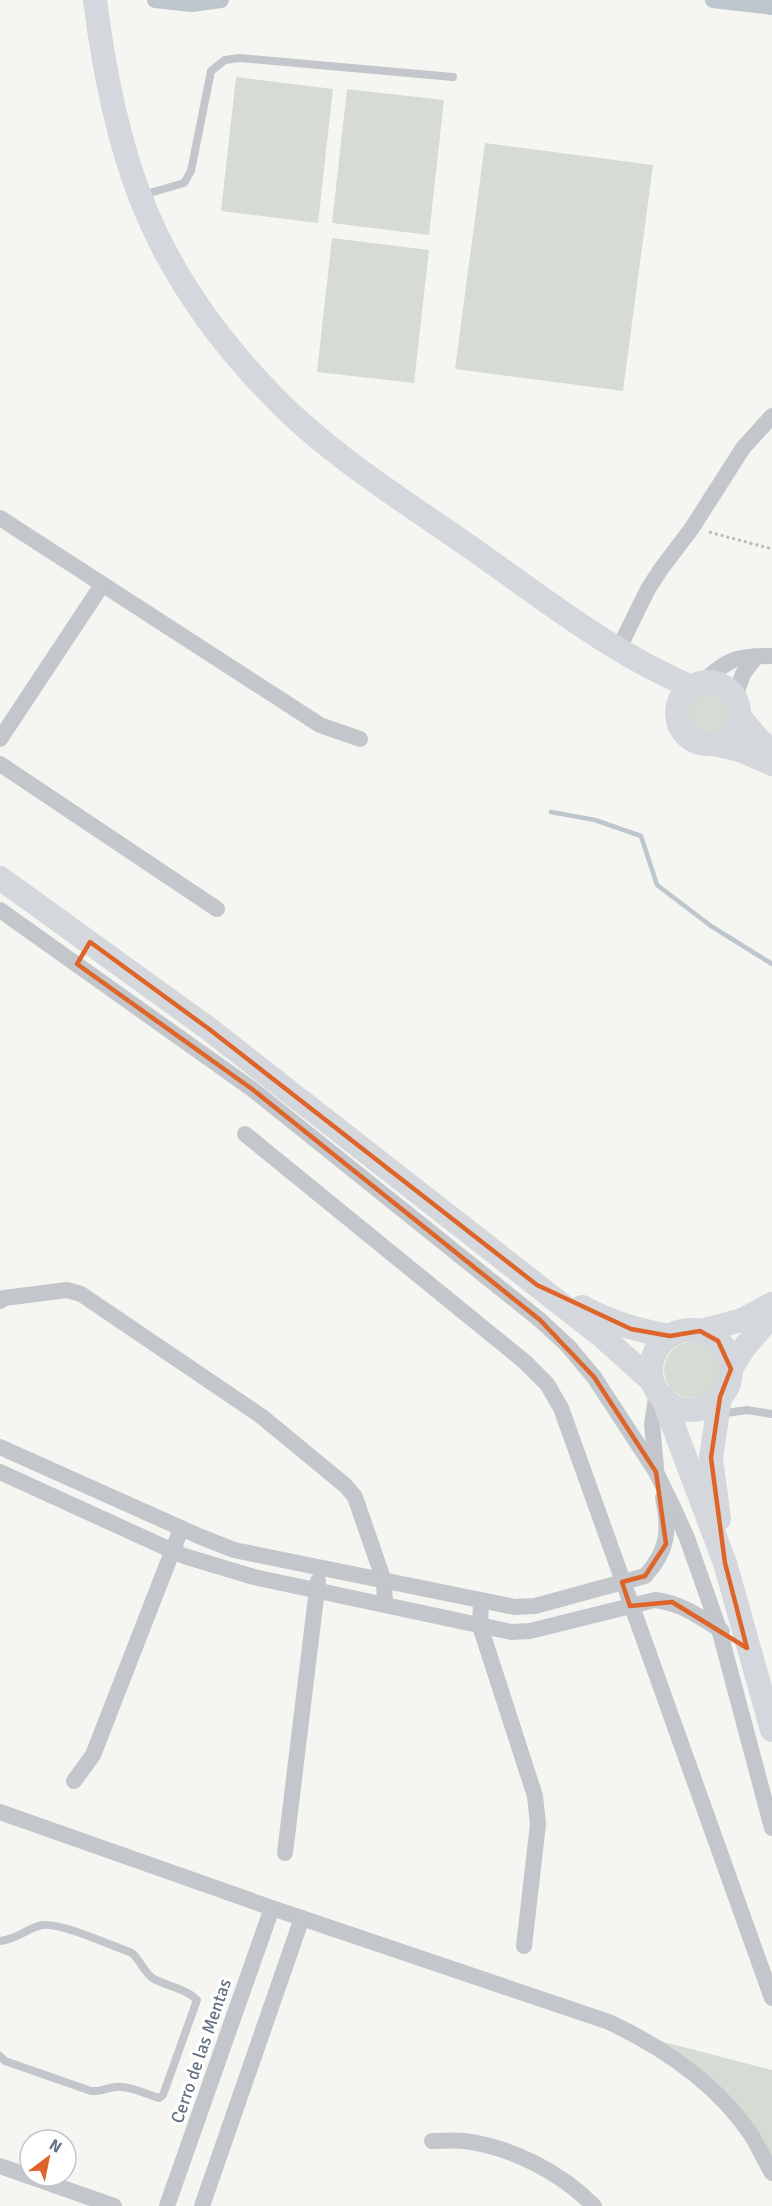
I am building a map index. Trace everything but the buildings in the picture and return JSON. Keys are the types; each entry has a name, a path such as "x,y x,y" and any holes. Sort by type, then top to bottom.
{"main road":[{"path":"95,0 113,99 140,196 168,257 217,334 292,415 374,480 618,650 665,675 696,685"},
{"path":"618,650 677,711 681,729 688,737 696,742 740,750 772,764"},
{"path":"677,711 684,693 696,685 710,682 720,685 759,740 772,751"},
{"path":"715,744 731,734 737,725 737,707"},
{"path":"0,878 90,942 204,1039 257,1080 537,1285 603,1337 672,1405 692,1410 712,1404 719,1406"},
{"path":"537,1285 611,1322 631,1329 670,1336 742,1320 772,1304"},
{"path":"772,1315 743,1349 731,1369 719,1406 711,1458 725,1563 747,1648 772,1730"},
{"path":"700,1331 718,1341 729,1359 731,1369"},
{"path":"670,1336 656,1351 651,1371 725,1563"}],"street":[{"path":"618,650 656,576 692,528 743,448 772,416"},
{"path":"0,518 320,725 360,739"},
{"path":"0,739 102,585"},
{"path":"696,685 728,661 764,656"},
{"path":"737,707 743,674 764,656"},
{"path":"0,764 217,909"},
{"path":"0,910 77,964 204,1039"},
{"path":"77,964 90,942"},
{"path":"257,1080 540,1320 568,1346 594,1377 656,1472 687,1538 719,1629 772,1828"},
{"path":"245,1134 525,1362 547,1384 561,1408 772,1998"},
{"path":"0,1301 4,1298 67,1290 81,1294 261,1416 346,1485 355,1497 384,1581 385,1605"},
{"path":"0,1447 181,1529 234,1550 481,1601 515,1607 535,1606 645,1576 657,1564 666,1544 667,1528 665,1508 656,1472 652,1424 657,1390"},
{"path":"0,1472 173,1551 254,1576 511,1632 530,1631 655,1600 672,1602 747,1648"},
{"path":"74,1781 93,1755 181,1529"},
{"path":"285,1853 319,1568"},
{"path":"481,1601 480,1626 535,1796 538,1824 524,1946"},
{"path":"0,1812 272,1908 609,2022 674,2058 724,2103 752,2136 772,2173"},
{"name":"Cerro de las Mentas","path":"168,2206 272,1908"},
{"path":"202,2206 302,1918"},
{"path":"432,2141 463,2141 501,2149 536,2164 580,2192 594,2206"},
{"path":"0,2166 114,2206"}],"lane":[{"path":"140,196 184,183 191,171 211,71 225,60 238,58 453,77"},
{"path":"719,1406 772,1414"},
{"path":"0,1941 18,1937 34,1928 55,1925 132,1953 140,1960 147,1973 155,1979 189,1992 197,2000 163,2095 159,2098 116,2086 101,2092 91,2091 6,2061 0,2056"}],"path":[{"path":"692,528 772,549"}],"highlighted area":[{"path":"90,942 209,1029 537,1285 631,1329 670,1336 700,1331 718,1341 731,1369 720,1397 711,1458 725,1563 747,1648 672,1602 630,1606 622,1582 645,1576 666,1544 656,1472 594,1377 540,1320 252,1089 77,964"}],"shaded area":[{"path":"236,77 333,89 318,223 221,211"},
{"path":"347,89 444,100 429,235 332,223"},
{"path":"485,143 653,165 623,391 455,369"},
{"path":"332,238 429,250 414,383 317,372"},
{"path":"708,687 718,689 727,695 733,704 735,714 733,724 727,733 718,739 708,741 698,739 689,733 683,724 681,714 683,704 689,695 698,689"},
{"path":"687,1342 697,1342 712,1350 718,1359 720,1370 718,1381 712,1390 697,1398 687,1398 676,1393 669,1386 664,1375 664,1365 669,1354 676,1347"},
{"path":"637,2035 772,2070 772,2173 724,2103"}],"waterway":[{"path":"155,0 192,4 221,0"},
{"path":"713,0 772,7"},
{"path":"551,812 595,820 641,836 657,885 711,926 772,964"}]}
